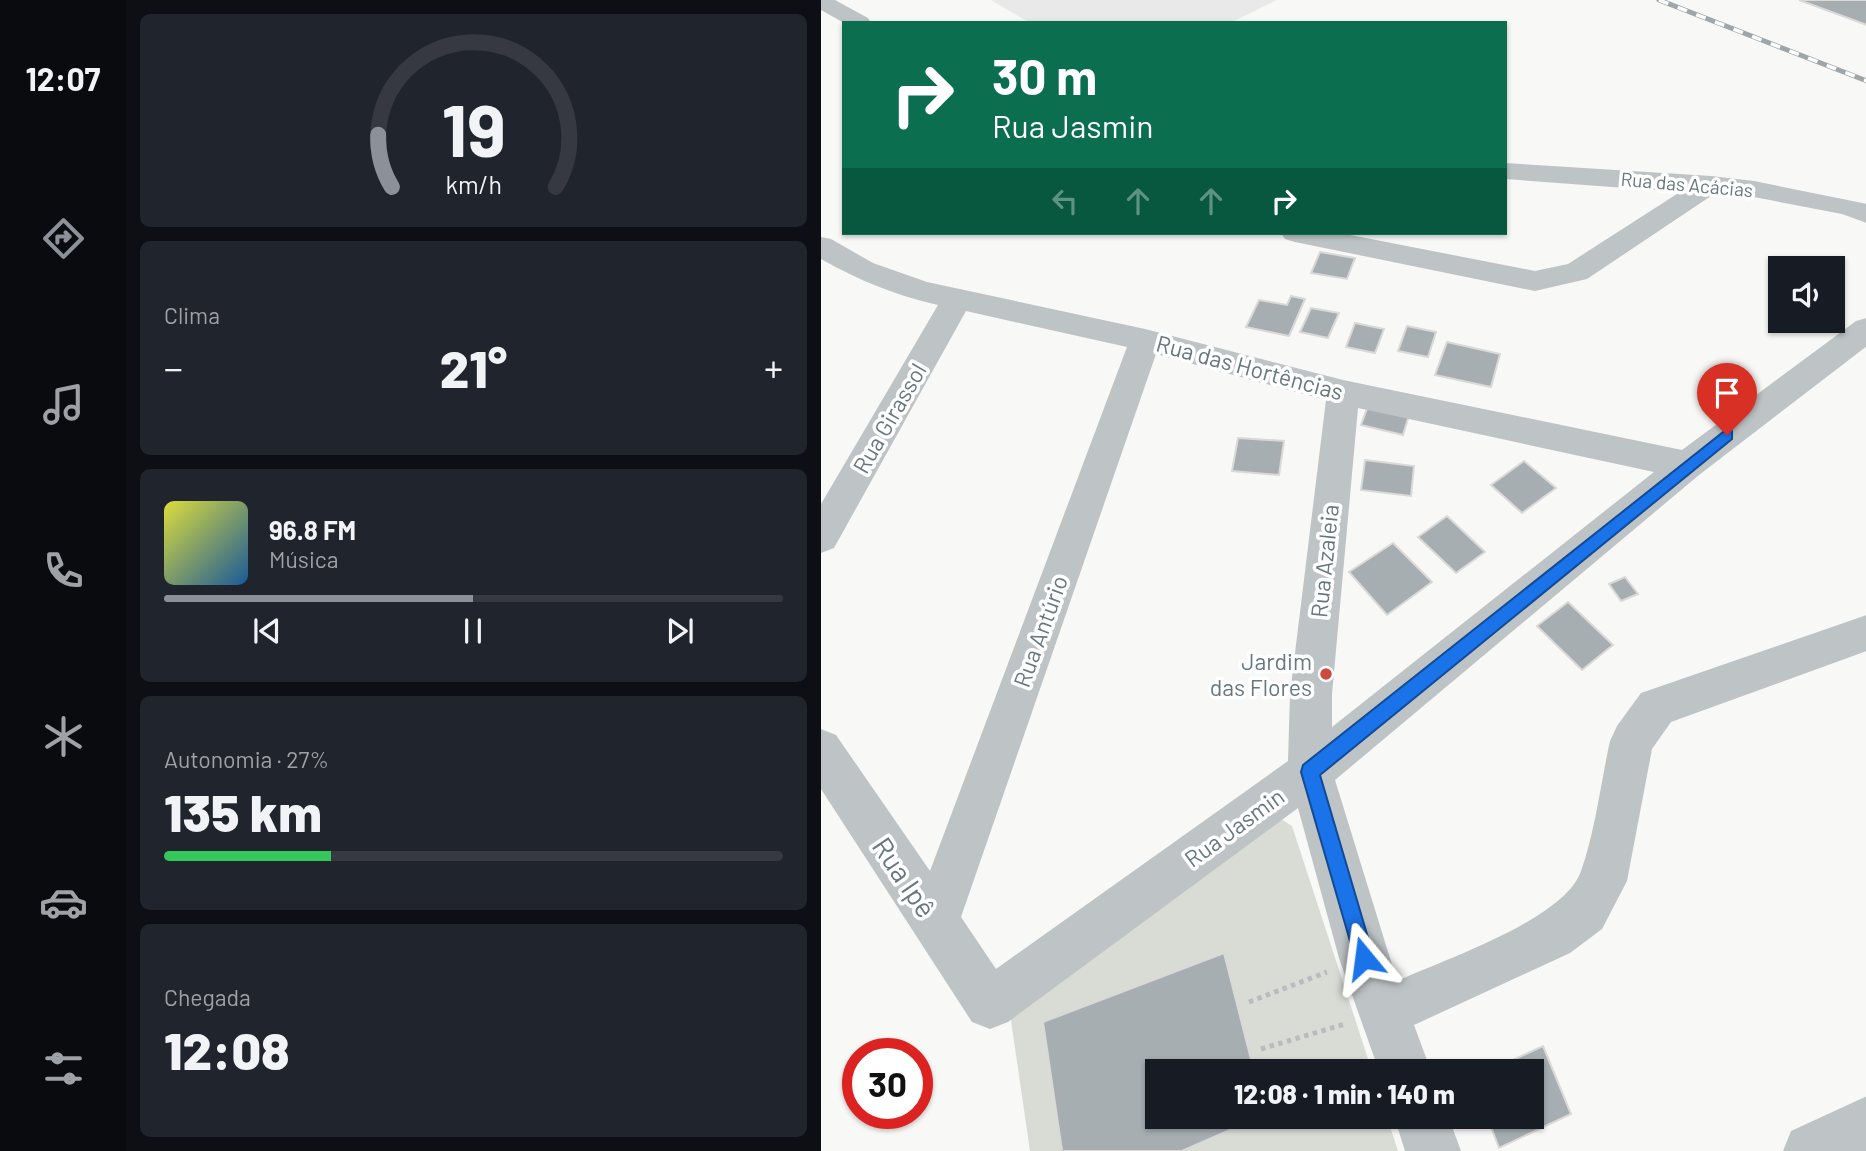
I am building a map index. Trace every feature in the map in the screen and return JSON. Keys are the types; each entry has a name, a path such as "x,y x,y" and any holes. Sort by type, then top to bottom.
{"street":[{"path":"821,1 856,21"},
{"name":"Rua das Acácias","path":"1507,171 1711,184 1796,195 1848,206 1866,214"},
{"path":"1310,235 1535,281 1546,280 1577,272 1711,184"},
{"name":"Rua das Hortências","path":"821,246 864,270 921,291 1145,340 1343,392 1687,465"},
{"name":"Rua Girassol","path":"821,537 957,299"},
{"name":"Rua Jasmin","path":"990,1004 1310,772 1687,465 1866,329"},
{"name":"Rua Antúrio","path":"935,922 1145,340"},
{"name":"Rua Azaleia","path":"1343,392 1312,681 1310,772 1364,958 1400,1059"},
{"path":"1384,1013 1553,936 1585,912 1603,881 1632,741 1656,707 1866,633"},
{"name":"Rua Ipê","path":"821,750 990,1004"},
{"path":"1811,1151 1866,1123"},
{"path":"1425,1129 1433,1151"}],"path":[{"path":"1249,1002 1364,958"},
{"path":"1261,1049 1384,1013"}],"shaded area":[{"path":"991,0 1277,0 1234,21 1027,21"},
{"path":"1273,814 1292,826 1368,1059 1145,1059 1145,1129 1391,1129 1398,1151 1030,1151 1010,1014"}],"building":[{"path":"1799,0 1867,0 1867,25"},
{"path":"1320,252 1355,258 1347,279 1311,273"},
{"path":"1291,296 1305,299 1289,336 1246,327 1259,300 1287,305"},
{"path":"1311,308 1339,313 1328,338 1300,332"},
{"path":"1355,323 1384,329 1375,353 1346,347"},
{"path":"1407,326 1436,332 1428,357 1398,351"},
{"path":"1447,342 1500,354 1491,387 1435,375"},
{"path":"1369,403 1410,412 1403,435 1361,425"},
{"path":"1238,438 1284,441 1279,475 1232,471"},
{"path":"1365,460 1414,466 1411,496 1361,490"},
{"path":"1524,461 1556,488 1522,513 1491,485"},
{"path":"1447,516 1485,552 1456,573 1418,537"},
{"path":"1393,543 1432,582 1387,615 1349,572"},
{"path":"1625,577 1638,594 1621,601 1609,584"},
{"path":"1568,602 1613,645 1582,670 1537,626"},
{"path":"1224,953 1251,1059 1145,1059 1145,1129 1232,1129 1182,1151 1062,1151 1043,1022"},
{"path":"1543,1046 1571,1114 1544,1127 1544,1059 1515,1059"},
{"path":"1492,1129 1539,1129 1499,1148"}],"railway":[{"path":"1659,0 1867,81"}],"place":[{"name":"Jardim das Flores","path":"1326,674"}],"route":[{"path":"1364,958 1310,772 1727,435"}]}
